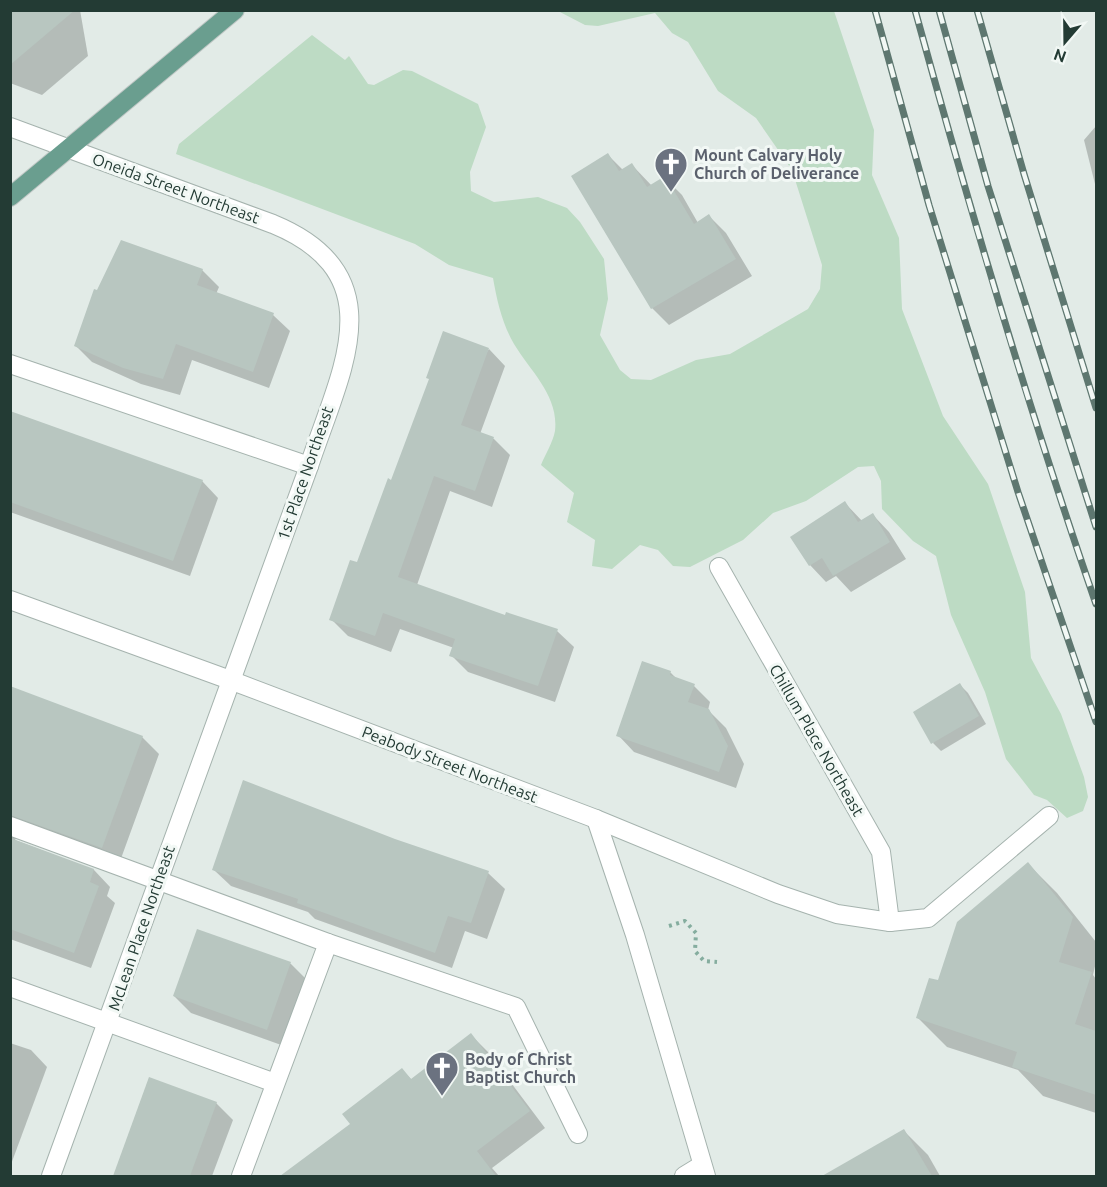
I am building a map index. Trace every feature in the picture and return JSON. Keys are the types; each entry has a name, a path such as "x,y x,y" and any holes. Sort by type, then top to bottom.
{"main road":[{"path":"10,197 235,10"}],"street":[{"name":"Oneida Street Northeast","path":"10,127 288,230 315,246 333,264"},
{"name":"1st Place Northeast","path":"230,680 309,466 349,339 347,294 333,264"},
{"path":"10,364 309,466"},
{"name":"Chillum Place Northeast","path":"719,567 881,852 890,922"},
{"name":"Peabody Street Northeast","path":"10,600 230,680 596,819 788,897 837,914 890,922 928,918 1049,816"},
{"name":"McLean Place Northeast","path":"51,1176 230,680"},
{"path":"596,819 635,935 704,1171 684,1176"},
{"path":"10,826 328,943 516,1007 578,1134"},
{"path":"242,1176 328,943"},
{"path":"10,987 275,1083"}],"path":[{"path":"669,926 685,921 696,933 695,951 704,961 717,962"}],"green space":[{"path":"558,11 834,11 874,130 872,175 899,238 902,309 943,416 988,484 1025,592 1031,658 1061,714 1084,777 1088,797 1083,811 1067,818 1047,800 1034,795 1006,759 985,692 951,615 936,556 913,541 882,509 881,481 874,466 858,467 806,501 773,513 743,540 690,567 673,566 658,550 640,545 612,569 592,566 595,540 567,522 574,493 541,465 555,431 553,407 548,395 506,328 493,278 449,265 415,244 176,154 179,144 312,35 345,60 349,56 368,84 374,85 403,70 412,71 478,104 486,127 470,172 471,191 494,202 538,197 567,208 580,222 604,259 608,299 600,335 620,370 631,379 651,380 696,360 730,354 808,309 820,289 822,265 792,170 756,118 718,91 688,42 672,33 655,13 598,26 585,25"}],"building":[{"path":"10,10 75,10 10,65"},
{"path":"608,153 619,171 632,163 647,187 665,176 694,224 709,214 736,259 651,309 571,176"},
{"path":"121,240 203,269 197,285 274,313 253,372 176,344 163,379 123,368 74,346 94,289 97,290"},
{"path":"443,331 489,348 461,425 494,437 475,491 434,476 398,577 505,615 506,612 558,629 538,686 449,656 455,639 383,613 375,636 329,620 350,560 357,562 388,478 391,480 429,379 426,378"},
{"path":"10,411 203,480 173,561 10,502"},
{"path":"845,501 858,522 873,513 890,542 833,576 822,558 809,566 790,537"},
{"path":"642,661 671,671 670,675 695,684 688,702 709,709 728,746 719,772 616,736"},
{"path":"960,683 979,716 931,744 913,712"},
{"path":"10,686 143,736 102,848 10,815"},
{"path":"243,780 395,839 489,871 471,923 448,916 435,953 297,903 298,899 212,870"},
{"path":"10,838 94,869 90,882 99,886 74,953 10,929"},
{"path":"1028,862 1073,917 1059,962 1092,972 1075,1024 1096,1031 1096,1095 1012,1067 1017,1052 916,1018 929,978 938,980 957,922"},
{"path":"197,929 291,962 267,1030 173,996"},
{"name":"Body of Christ Baptist Church","path":"471,1033 530,1111 477,1151 496,1176 280,1176 350,1124 342,1114 402,1068 411,1079"},
{"path":"149,1077 217,1102 190,1176 113,1176"},
{"path":"904,1129 932,1176 822,1176"}],"railway":[{"path":"875,10 929,205 1018,492 1096,722"},
{"path":"915,10 1001,308 1096,604"},
{"path":"939,10 988,186 1096,527"},
{"path":"977,10 1024,174 1096,408"}],"place":[{"name":"Mount Calvary Holy Church of Deliverance","path":"671,193"},
{"name":"Body of Christ Baptist Church","path":"442,1097"}]}
